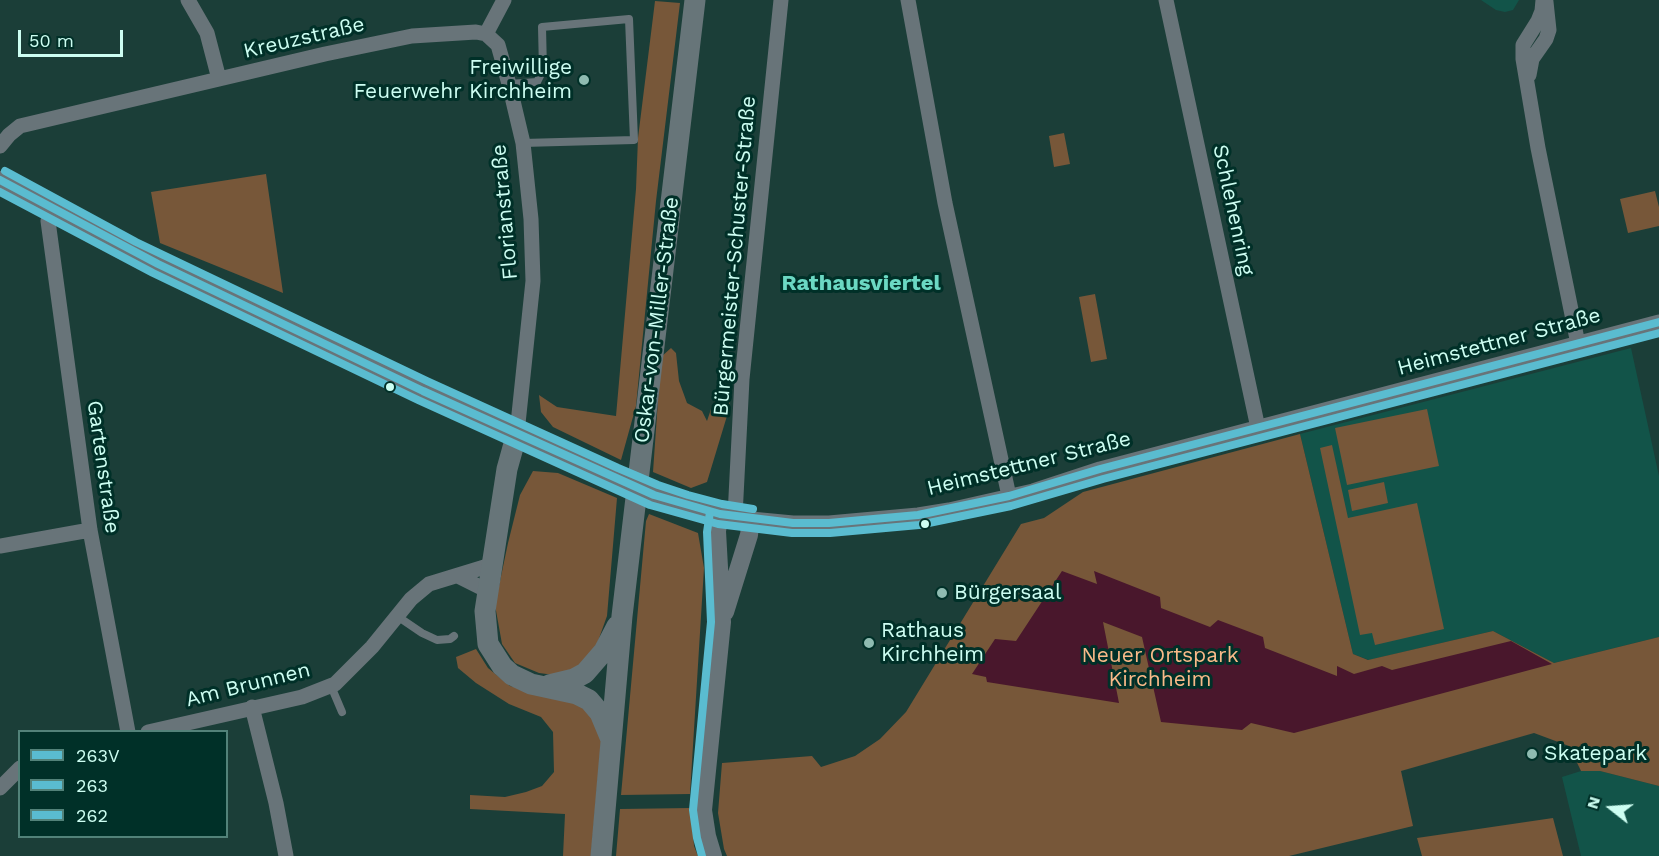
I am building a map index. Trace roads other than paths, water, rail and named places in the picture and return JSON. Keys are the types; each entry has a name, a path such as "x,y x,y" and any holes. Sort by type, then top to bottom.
{"main road":[{"name":"Oskar-von-Miller-Straße","path":"601,856 622,616 695,0"},
{"path":"517,433 507,469 491,565 485,611 488,644 494,657 512,675 531,684 577,694 589,700 600,713 610,738"},
{"path":"543,686 585,674 604,651 622,616"}],"street":[{"path":"188,0 207,33 219,79"},
{"path":"486,34 504,0"},
{"name":"Bürgermeister-Schuster-Straße","path":"735,516 742,379 782,0"},
{"path":"908,0 945,203 1010,496"},
{"name":"Schlehenring","path":"1166,0 1258,428"},
{"path":"1544,0 1549,30 1546,39 1532,59 1529,74 1529,99 1578,344"},
{"name":"Kreuzstraße","path":"0,146 20,126 219,79 412,36 476,32 486,34"},
{"name":"Florianstraße","path":"486,34 498,45 509,84 523,143 531,219 533,281 517,433"},
{"name":"Heimstettner Straße","path":"0,180 131,251 423,391 614,478 654,495 735,516 793,523 918,515 1010,496 1100,469 1659,322"},
{"name":"Gartenstraße","path":"52,208 48,221 90,530 128,730"},
{"path":"713,856 703,810 722,622 717,531 735,516 749,535 722,622"},
{"path":"0,546 90,530"},
{"name":"Am Brunnen","path":"156,730 302,697 331,686 372,647 411,599 429,584 491,565"},
{"path":"458,576 488,591"},
{"path":"252,707 276,803 286,856"},
{"path":"0,788 18,770"}],"lane":[{"path":"509,84 537,82 543,70 542,27 629,19 634,140 523,143"},
{"path":"397,616 437,640 450,639 454,636"},
{"path":"331,686 342,712"}],"place":[{"name":"Freiwillige Feuerwehr Kirchheim","path":"584,80"},
{"name":"Bürgersaal","path":"942,593"},
{"name":"Rathaus Kirchheim","path":"869,643"},
{"name":"Skatepark","path":"1532,754"}],"district":[{"name":"Rathausviertel","path":"861,284"}],"park label":[{"name":"Neuer Ortspark Kirchheim","path":"1160,668"}]}
